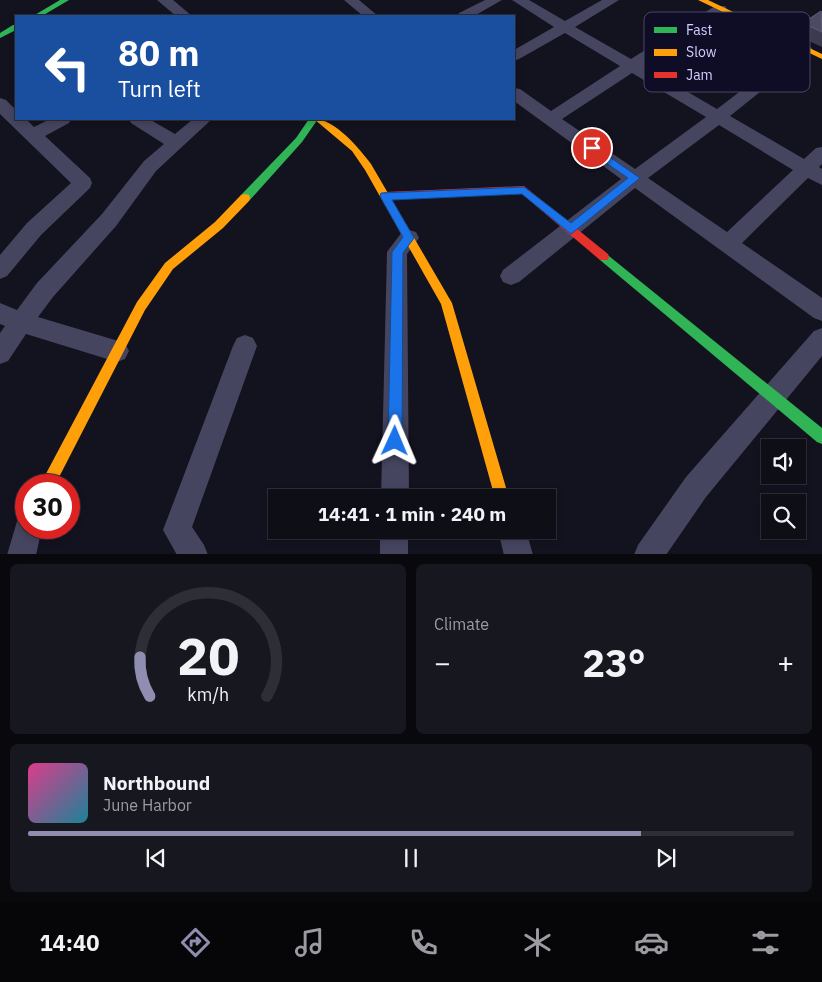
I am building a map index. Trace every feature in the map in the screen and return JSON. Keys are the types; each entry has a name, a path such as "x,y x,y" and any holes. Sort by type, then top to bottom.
{"street":[{"path":"39,15 65,0"},
{"path":"164,0 184,15"},
{"path":"351,0 370,15"},
{"path":"466,15 495,0"},
{"path":"519,0 644,74"},
{"path":"515,55 612,0"},
{"path":"702,0 726,12"},
{"path":"715,12 720,9"},
{"path":"0,36 15,28"},
{"path":"810,51 822,57"},
{"path":"550,119 644,58"},
{"path":"675,92 814,173"},
{"path":"511,276 750,92"},
{"path":"515,94 822,311"},
{"path":"0,104 15,119"},
{"path":"0,270 34,229 83,183 16,120"},
{"path":"33,136 60,120"},
{"path":"139,120 175,142"},
{"path":"0,353 45,290 109,220 150,166 175,142 203,120"},
{"path":"53,474 141,306 169,266 219,225 270,172 315,120"},
{"path":"317,120 355,149 385,196 446,303 499,489"},
{"path":"728,244 814,173 822,153"},
{"path":"385,196 524,190 822,437"},
{"path":"395,489 397,252 408,238"},
{"path":"0,313 21,322 117,351"},
{"path":"648,554 696,487 774,398 822,339"},
{"path":"194,554 177,530 245,346"},
{"path":"21,554 25,539"},
{"path":"394,539 394,554"},
{"path":"515,539 519,554"}],"building":[{"path":"821,11 822,32 810,26 810,18"}],"traffic: fast":[{"path":"39,15 65,0"},
{"path":"0,36 15,28"},
{"path":"245,198 299,140 313,120"},
{"path":"604,257 822,437"}],"traffic: slow":[{"path":"702,0 727,12"},
{"path":"810,51 822,57"},
{"path":"319,120 355,149 368,167 446,303 499,489"},
{"path":"53,474 141,306 169,266 219,225 245,198"}],"traffic: jam":[{"path":"385,196 524,190 604,257"}],"route":[{"path":"395,441 397,252 408,238 385,196 524,190 571,229 636,178 592,148"}]}
